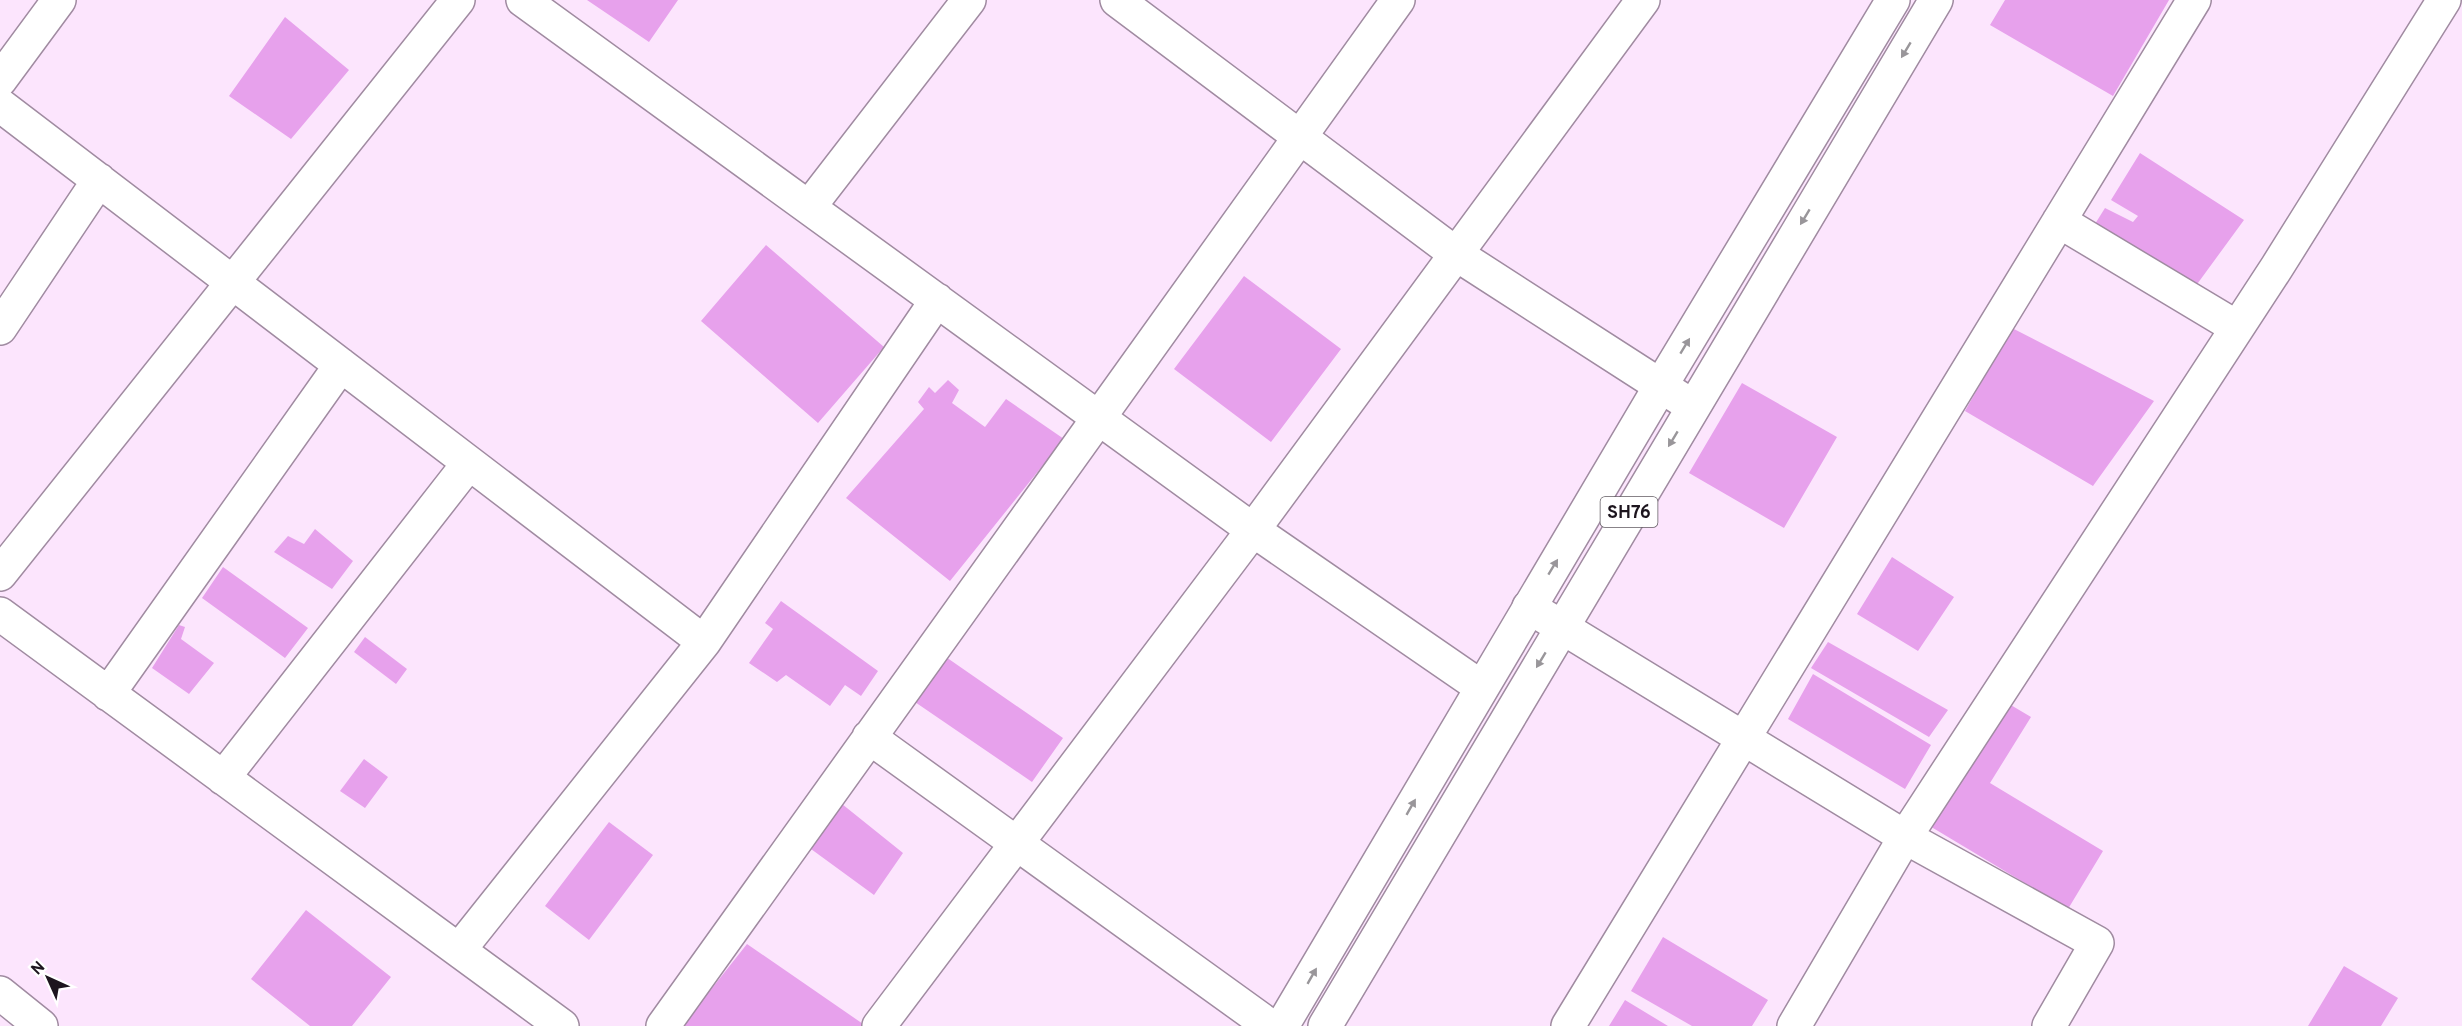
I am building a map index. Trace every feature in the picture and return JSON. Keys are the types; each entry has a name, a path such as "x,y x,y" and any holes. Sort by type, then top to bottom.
{"street":[{"path":"0,80 59,0"},
{"path":"0,574 458,0"},
{"path":"523,0 1253,530 1481,687"},
{"path":"808,207 969,0"},
{"path":"1117,0 1456,254 1692,406"},
{"path":"663,1026 1398,0"},
{"path":"879,1026 1253,530 1643,0"},
{"name":"SH76","path":"1282,1026 1481,687 1893,0"},
{"name":"SH76","path":"1325,1026 1692,406 1936,0"},
{"path":"1568,1026 2194,0"},
{"path":"1794,1026 1905,837 2236,327 2444,0"},
{"path":"0,105 704,642"},
{"path":"0,328 99,180"},
{"path":"2059,221 2236,327"},
{"path":"459,950 704,642 937,300"},
{"path":"108,694 341,365"},
{"path":"224,778 469,463"},
{"path":"1529,607 1905,837 2097,943 2049,1026"},
{"path":"0,614 562,1026"},
{"path":"869,737 1270,1026"},
{"path":"0,993 41,1026"}],"building":[{"path":"587,0 678,0 649,42"},
{"path":"2005,0 2169,0 2113,96 1990,25"},
{"path":"285,17 349,70 291,139 229,96"},
{"path":"2140,153 2244,220 2195,287 2095,224 2105,208 2133,222 2138,216 2111,200"},
{"path":"766,245 884,347 818,423 701,321"},
{"path":"1244,276 1341,349 1271,442 1174,369"},
{"path":"2012,328 2154,401 2093,486 1965,411"},
{"path":"948,380 959,390 952,403 985,427 1006,399 1064,439 950,581 846,498 924,409 918,402 929,387 935,393"},
{"path":"1742,383 1837,437 1784,528 1689,473"},
{"path":"315,529 353,561 332,589 274,552 288,536 304,544"},
{"path":"1892,557 1954,597 1918,651 1857,614"},
{"path":"223,567 308,628 285,658 202,598"},
{"path":"781,601 878,671 861,696 845,685 830,706 786,675 777,682 749,663 773,629 765,623"},
{"path":"179,625 185,627 181,639 214,663 189,694 152,668"},
{"path":"365,637 407,669 396,684 354,652"},
{"path":"1828,642 1948,710 1929,737 1811,668"},
{"path":"943,655 1063,738 1032,782 912,700"},
{"path":"1813,674 1931,745 1905,789 1788,719"},
{"path":"2004,701 2031,717 1990,783 2103,851 2068,909 1928,825"},
{"path":"364,759 388,777 365,808 340,791"},
{"path":"842,804 903,853 874,895 811,849"},
{"path":"609,822 653,855 589,940 545,906"},
{"path":"306,910 391,977 352,1026 310,1026 251,979"},
{"path":"1663,937 1768,1000 1752,1026 1692,1026 1631,991"},
{"path":"747,944 866,1026 682,1026"},
{"path":"2344,966 2398,998 2381,1026 2308,1026"},
{"path":"1625,1000 1668,1026 1609,1026"}]}
